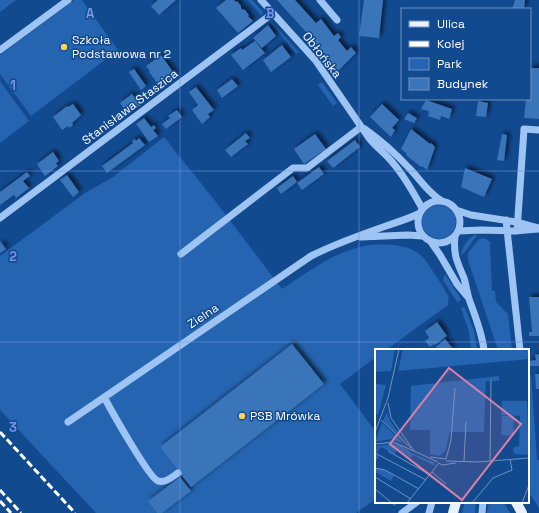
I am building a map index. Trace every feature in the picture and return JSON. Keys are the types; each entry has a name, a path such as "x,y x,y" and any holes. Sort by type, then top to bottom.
{"main road":[{"path":"453,513 456,503"},
{"path":"517,503 522,513"}],"street":[{"path":"0,50 68,0"},
{"name":"Obłońska","path":"261,0 316,61 369,138 405,178 420,211"},
{"path":"320,0 337,20"},
{"name":"Stanisława Staszica","path":"0,218 273,13"},
{"path":"181,254 293,168 307,168 361,127"},
{"name":"Obłońska","path":"361,127 396,156 435,196 442,201"},
{"path":"517,231 524,129 539,130"},
{"path":"469,297 457,284 440,255 430,242 419,232 417,220 420,211 434,201 448,202 459,215 460,226 454,247 455,255 464,279 482,336 484,349"},
{"path":"456,210 471,215 518,222 539,228"},
{"name":"Zielna","path":"68,422 311,256 354,237 404,220 420,211"},
{"path":"506,220 520,349"},
{"path":"430,242 437,244 444,243 450,241 457,234 481,230 517,231 539,228"},
{"name":"Zielna","path":"354,237 408,235 422,236"},
{"path":"104,397 138,456 154,479 160,482 166,481 178,473"},
{"path":"402,513 416,503"},
{"path":"430,513 432,503"},
{"path":"482,513 483,503"}],"green space":[{"path":"0,0 16,0 0,12"},
{"path":"74,0 82,0 118,50 31,116 0,74 0,55"},
{"path":"247,0 252,0 263,12 262,16"},
{"path":"271,21 299,52 296,54 270,22"},
{"path":"0,81 29,121 0,143"},
{"path":"322,82 337,103 333,106 318,85"},
{"path":"164,137 216,202 282,289 334,256 363,246 378,244 400,246 412,249 424,259 446,293 448,297 448,305 387,349 375,349 375,358 340,384 375,431 375,500 356,513 96,513 0,410 0,256 85,193 113,177"},
{"path":"436,205 442,205 446,206 453,212 456,222 455,229 449,236 442,239 436,239 432,238 425,232 422,225 422,219 423,215 429,208"},
{"path":"478,234 461,255 466,242 471,237"},
{"path":"485,238 490,242 492,291 495,291 496,302 508,314 512,349 498,349 468,260 468,253 479,239"},
{"path":"445,274 461,299 460,301 457,302 443,280"},
{"path":"461,308 465,308 474,331 477,349 471,349 469,332"},
{"path":"529,375 531,375 537,460 539,460 539,508 530,494"},
{"path":"465,503 476,503 475,513 462,513"},
{"path":"489,503 505,503 510,513 487,513"}],"building":[{"path":"158,0 176,0 159,15 151,6"},
{"path":"226,0 237,1 241,8 243,10 244,9 253,21 238,33 216,8"},
{"path":"277,0 295,0 316,23 321,19 334,36 338,33 341,37 338,40 347,51 351,47 356,53 338,71"},
{"path":"364,0 383,0 379,38 359,36"},
{"path":"515,0 525,0 524,8 512,8"},
{"path":"268,25 276,36 262,48 253,38"},
{"path":"255,41 265,53 243,70 231,55 241,48 242,50"},
{"path":"282,45 291,57 271,72 263,60"},
{"path":"161,55 176,76 161,88 146,66"},
{"path":"531,68 539,68 539,119 524,118 526,100 531,100"},
{"path":"134,69 146,86 141,90 129,72"},
{"path":"232,79 238,86 222,98 217,90"},
{"path":"196,87 214,110 208,114 210,117 202,124 192,110 198,105 189,92"},
{"path":"132,94 141,105 128,115 120,103"},
{"path":"426,100 452,109 449,119 441,116 440,120 428,116 429,111 421,109"},
{"path":"478,101 488,103 486,117 476,116"},
{"path":"73,104 81,115 72,123 73,125 62,130 53,117 67,106 68,107"},
{"path":"382,104 399,120 392,128 395,130 391,137 370,117"},
{"path":"177,110 182,117 166,129 162,124 170,118 168,116"},
{"path":"408,113 417,118 414,123 404,119"},
{"path":"144,118 151,127 154,125 156,128 153,130 158,136 149,142 136,124"},
{"path":"411,129 435,147 427,170 406,155 407,154 401,149"},
{"path":"246,133 250,138 245,141 248,144 231,157 225,150"},
{"path":"315,134 326,149 304,164 294,149"},
{"path":"502,134 507,135 504,161 497,160"},
{"path":"139,138 145,145 107,173 102,166 133,143 132,141 135,139 136,141"},
{"path":"355,140 360,147 333,168 327,161"},
{"path":"53,152 59,161 56,163 58,166 45,176 37,164"},
{"path":"319,167 324,174 302,190 297,183"},
{"path":"465,168 492,179 484,197 461,187"},
{"path":"27,172 30,176 23,181 29,188 16,198 14,195 0,205 0,192"},
{"path":"67,175 79,192 73,197 60,180"},
{"path":"293,176 297,182 281,194 277,188"},
{"path":"0,241 6,249 0,253"},
{"path":"529,297 539,297 539,336 529,336 529,332 532,332"},
{"path":"437,322 447,336 430,347 425,341 429,338 425,331"},
{"path":"445,339 453,349 438,349 436,347"},
{"name":"PSB Mrówka","path":"292,344 324,384 191,487 160,447"},
{"path":"539,354 539,366 530,366 530,361 536,360 535,355"},
{"path":"535,374 539,374 539,389 536,389"},
{"path":"180,477 191,491 162,513 157,513 148,501"}],"railway":[{"path":"0,432 75,513"},
{"path":"0,490 21,513"},
{"path":"0,501 11,513"}],"place":[{"name":"Szkoła Podstawowa nr 2","path":"64,47"},
{"name":"PSB Mrówka","path":"242,416"}]}
